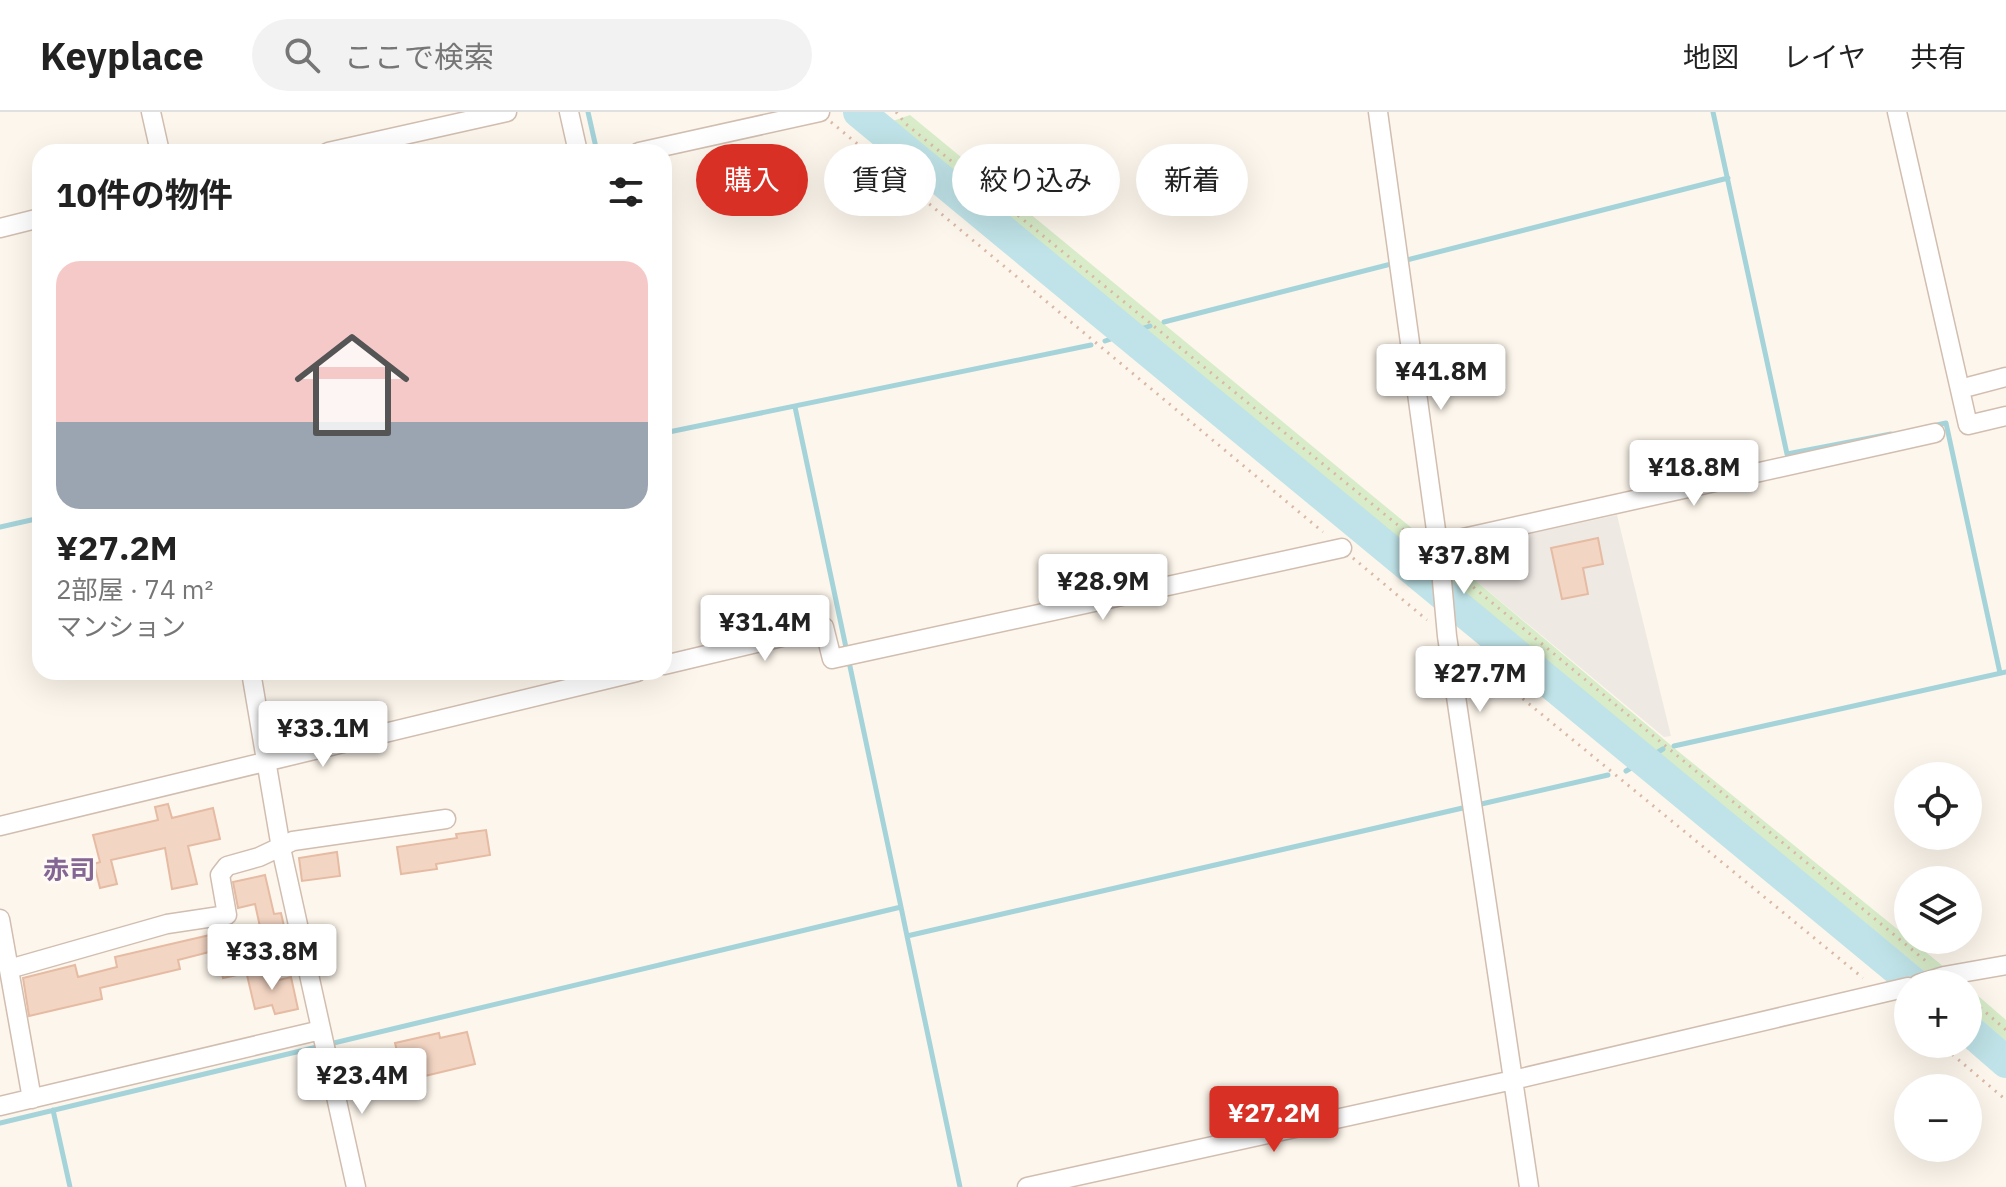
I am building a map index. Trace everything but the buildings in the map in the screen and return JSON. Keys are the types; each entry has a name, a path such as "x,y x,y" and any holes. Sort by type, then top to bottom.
{"street":[{"path":"151,112 158,144"},
{"path":"364,144 507,112"},
{"path":"569,112 576,144"},
{"path":"672,145 820,112"},
{"path":"1378,112 1440,559 1447,636 1529,1187"},
{"path":"1897,112 1968,425 2006,416"},
{"path":"0,228 32,220"},
{"path":"1960,389 2006,377"},
{"path":"1440,559 1463,538 1935,433"},
{"path":"672,663 824,627 832,659 1342,548"},
{"path":"252,680 281,848 356,1187"},
{"path":"0,826 604,680"},
{"path":"9,969 167,924 227,915 220,875 227,866 259,857 293,841 446,819"},
{"path":"0,919 32,1099"},
{"path":"1978,970 2006,965"},
{"path":"1027,1187 1513,1080 1894,991"},
{"path":"0,1106 323,1040"}],"path":[{"path":"820,112 1894,1004"},
{"path":"1982,1009 2006,1030"},
{"path":"1956,1058 2006,1100"}],"shaded area":[{"path":"1617,515 1671,736 1664,737 1470,576 1473,546"}],"green space":[{"path":"910,115 952,150 952,173 936,160 936,144 917,144 890,122"},
{"path":"1005,216 1033,216 1894,926 1894,946"},
{"path":"1903,954 1928,954 1948,970 1923,970"},
{"path":"1982,999 2006,1020 2006,1041 1982,1020"}],"waterway":[{"path":"588,112 595,144"},
{"path":"859,112 1898,970"},
{"path":"1713,112 1787,454 1891,434"},
{"path":"1164,322 1728,178"},
{"path":"1105,341 1150,326"},
{"path":"672,431 1091,345"},
{"path":"795,407 901,907"},
{"path":"1932,426 1946,423 2000,673"},
{"path":"0,527 32,520"},
{"path":"1674,746 2006,672"},
{"path":"1626,771 1663,749"},
{"path":"1477,805 1608,775"},
{"path":"0,1123 901,907 907,936 1467,807"},
{"path":"907,936 960,1187"},
{"path":"1982,1041 2006,1062"},
{"path":"53,1110 70,1187"}],"district":[{"name":"赤司","path":"69,870"}]}
